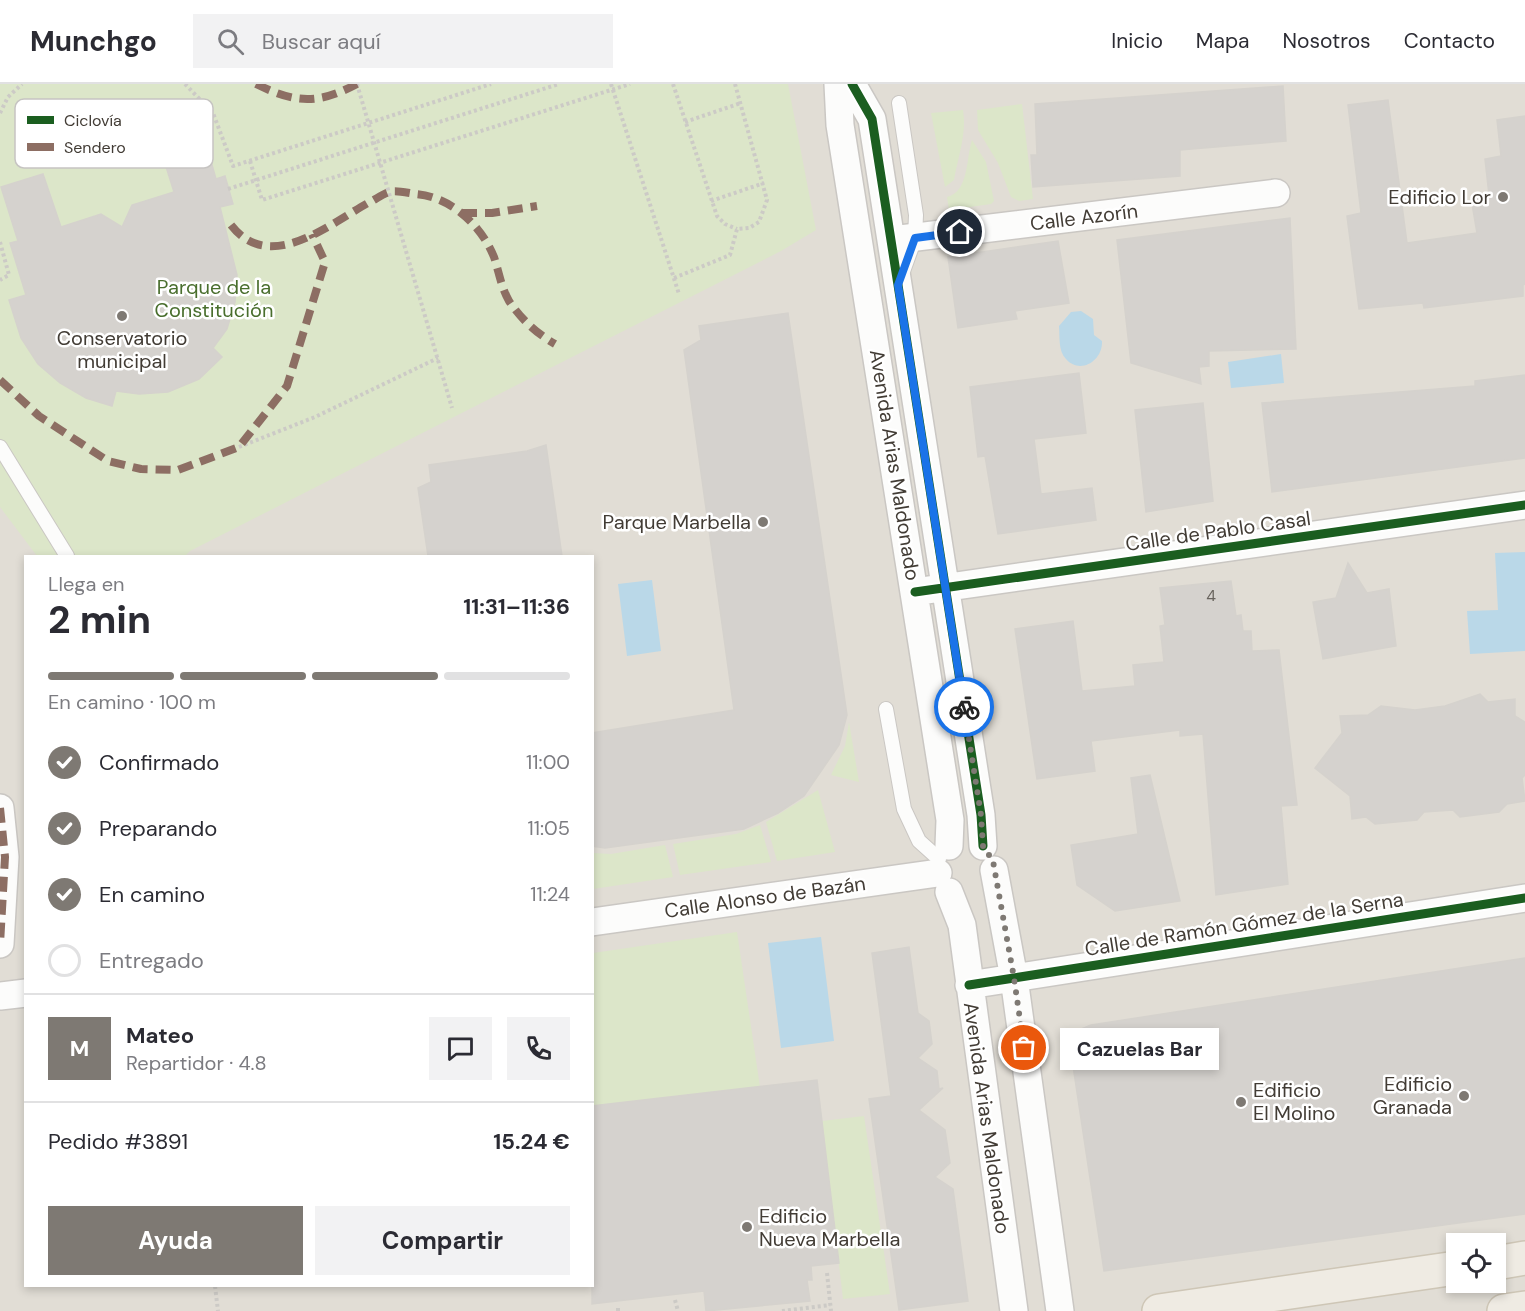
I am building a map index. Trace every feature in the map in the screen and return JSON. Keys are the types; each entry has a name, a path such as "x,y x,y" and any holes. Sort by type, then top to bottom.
{"main road":[{"path":"1506,1261 1525,1258"},
{"path":"1159,1311 1446,1269"},
{"path":"1504,1311 1525,1308"}],"street":[{"name":"Avenida Arias Maldonado","path":"838,84 840,125 950,820 943,867 962,925 1014,1311"},
{"name":"Avenida Arias Maldonado","path":"852,84 872,119 903,239 898,285 988,858 1014,978 1060,1311"},
{"name":"Calle Azorín","path":"903,239 1276,193"},
{"name":"Calle de Pablo Casal","path":"915,592 1525,505"},
{"path":"0,808 5,857 0,944"},
{"path":"966,840 988,858 988,886 974,896 965,897 943,867 966,840"},
{"name":"Calle Alonso de Bazán","path":"594,922 943,867"},
{"name":"Calle de Ramón Gómez de la Serna","path":"969,985 1525,898"}],"lane":[{"path":"898,103 916,215 903,239"},
{"path":"0,447 66,555"},
{"path":"886,709 904,809 920,841 943,867"}],"path":[{"path":"0,112 8,97 22,84"},
{"path":"185,84 199,99"},
{"path":"357,84 452,408"},
{"path":"213,113 233,166 491,84"},
{"path":"228,189 559,84"},
{"path":"611,84 679,294"},
{"path":"250,161 262,200 630,84"},
{"path":"673,84 717,216 725,224 737,229 749,228 759,222 767,200 735,84"},
{"path":"685,122 741,103"},
{"path":"711,201 764,183"},
{"path":"674,278 730,255 737,229"},
{"path":"0,242 9,275 0,280"},
{"path":"239,447 315,417 438,358"},
{"path":"827,1273 831,1311"},
{"path":"215,1287 218,1311"},
{"path":"675,1300 678,1311"},
{"path":"782,1311 830,1305"}],"shaded area":[{"path":"0,84 1525,84 1525,1311 0,1311"}],"green space":[{"name":"Parque de la Constitución","path":"0,84 788,84 816,230 781,251 186,555 36,555 0,507"},
{"path":"1022,104 1033,199 1019,201 1011,197 998,163 978,130 977,110"},
{"path":"963,110 963,136 954,180 945,187 931,113"},
{"path":"972,140 986,162 994,201 991,204 949,210 947,197 954,194 963,182"},
{"path":"849,722 859,782 831,775 845,746"},
{"path":"818,790 835,852 777,861 766,822"},
{"path":"760,825 771,862 680,875 673,844 736,834"},
{"path":"665,845 673,877 594,889 594,853 611,854"},
{"path":"737,932 760,1087 594,1106 594,953"},
{"path":"864,1116 890,1294 843,1299 822,1121"}],"water":[{"path":"1081,311 1093,319 1094,335 1102,341 1095,360 1090,364 1078,366 1063,356 1059,326 1071,312"},
{"path":"1281,354 1284,383 1231,388 1228,362"},
{"path":"1525,552 1525,651 1470,654 1467,611 1498,610 1495,553"},
{"path":"652,580 661,651 627,656 618,584"},
{"path":"821,937 834,1041 781,1048 768,943"}],"building":[{"path":"1283,86 1286,141 1180,150 1180,176 1033,187 1031,155 1037,155 1035,104"},
{"name":"Edificio Lor","path":"1388,100 1407,243 1477,233 1471,198 1489,195 1485,159 1501,156 1497,120 1525,116 1525,284 1523,285 1523,296 1424,308 1423,303 1359,309 1347,216 1361,213 1348,105"},
{"name":"Conservatorio municipal","path":"166,168 213,168 216,179 225,176 233,204 220,207 237,275 235,302 227,329 213,348 222,357 199,379 168,392 139,394 116,391 112,406 86,398 60,383 38,364 21,338 9,300 26,295 10,243 18,241 1,187 43,174 61,227 101,214 122,227 132,205 174,192"},
{"path":"1290,218 1296,349 1209,351 1209,366 1199,367 1201,384 1131,363 1117,240"},
{"path":"1058,241 1069,303 1015,311 1017,319 958,328 948,257"},
{"name":"Parque Marbella","path":"788,313 847,715 839,745 804,796 778,813 744,829 605,848 594,846 594,733 734,710 684,350 701,340 699,326"},
{"path":"1079,373 1086,433 1034,439 1041,494 1092,488 1096,520 998,534 985,456 978,457 970,387"},
{"path":"1525,375 1525,458 1272,492 1262,403 1475,386 1475,381"},
{"path":"1203,403 1213,501 1146,512 1135,410"},
{"name":"Parque Marbella","path":"546,445 562,555 428,555 418,488 431,482 429,465 527,451"},
{"path":"1348,563 1367,593 1389,589 1396,646 1323,659 1313,602 1336,598"},
{"path":"1231,581 1236,616 1241,615 1243,631 1251,631 1252,651 1279,650 1297,805 1281,806 1288,884 1216,895 1203,734 1180,736 1180,730 1091,741 1095,771 1037,779 1015,629 1073,621 1082,691 1135,686 1133,665 1164,662 1160,626 1165,625 1160,588"},
{"path":"1480,694 1488,702 1515,699 1515,716 1525,722 1525,775 1522,778 1525,801 1507,804 1499,812 1460,817 1453,810 1424,812 1417,820 1375,824 1366,817 1352,819 1350,796 1315,768 1342,733 1340,716 1368,715 1381,706 1415,710 1445,706"},
{"path":"1150,775 1180,901 1115,911 1077,885 1071,845 1138,834 1131,778"},
{"path":"909,947 918,1013 929,1021 932,1044 918,1058 937,1071 939,1089 943,1088 919,1110 945,1130 950,1163 935,1177 953,1189 968,1301 899,1310 869,1099 891,1096 872,953"},
{"name":"Edificio El Molino","path":"1525,958 1525,1214 1104,1271 1070,1046 1081,1029 1091,1025"},
{"name":"Edificio Nueva Marbella","path":"817,1080 839,1263 811,1266 812,1280 807,1280 810,1301 706,1311 704,1291 592,1304 592,1287 594,1287 594,1106"}],"marked path":[{"path":"256,84 283,95 306,99 330,96 357,84"},
{"path":"231,225 246,239 263,245 280,246 317,233 389,192 399,191 429,196 453,207 473,224 494,257 509,301 529,325 555,344"},
{"path":"462,213 492,213 537,206"},
{"path":"0,380 39,416 108,461 141,469 178,470 239,447 287,386 325,262 312,234"},
{"path":"0,808 5,857 0,944"}],"cycle path":[{"path":"852,84 872,119 981,815 983,846"},
{"path":"915,592 1525,505"},
{"path":"969,985 1525,898"}],"way so far":[{"path":"964,707 981,815 983,846 993,861 1024,1048"}],"place":[{"name":"Edificio Lor","path":"1503,197"},
{"name":"Conservatorio municipal","path":"122,316"},
{"name":"Parque Marbella","path":"763,522"},
{"name":"Cazuelas Bar","path":"1024,1048"},
{"name":"Edificio Granada","path":"1464,1096"},
{"name":"Edificio El Molino","path":"1241,1102"},
{"name":"Edificio Nueva Marbella","path":"747,1227"}],"route":[{"path":"960,232 915,238 898,285 964,707"}]}
